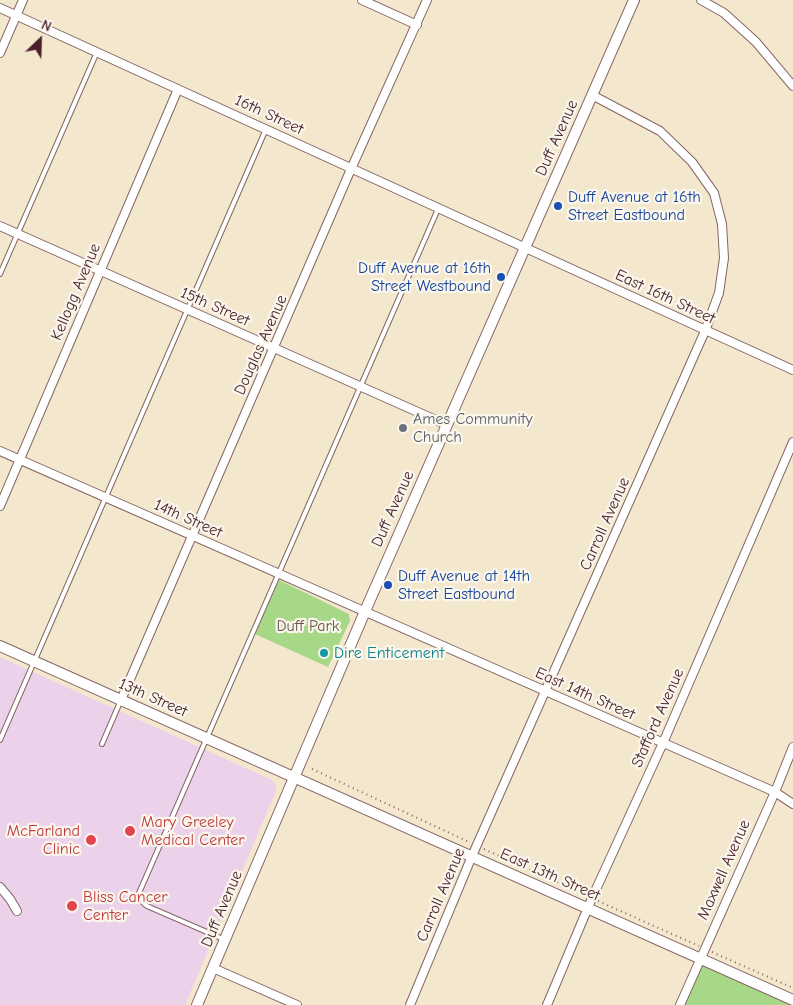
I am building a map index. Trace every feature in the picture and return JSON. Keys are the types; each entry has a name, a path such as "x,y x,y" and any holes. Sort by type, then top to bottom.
{"main road":[{"name":"Duff Avenue","path":"197,1005 364,611 634,0"},
{"name":"13th Street","path":"0,646 294,776"},
{"name":"East 13th Street","path":"294,776 793,1000"}],"street":[{"path":"0,53 24,0"},
{"path":"362,0 417,25"},
{"name":"Douglas Avenue","path":"121,700 351,169 427,0"},
{"path":"701,0 724,13 756,42 793,86"},
{"name":"16th Street","path":"0,8 525,248"},
{"name":"Kellogg Avenue","path":"0,506 178,88"},
{"name":"Carroll Avenue","path":"410,1005 472,856 705,330 719,293 724,258 722,224 714,193 692,162 660,131 592,95"},
{"name":"15th Street","path":"0,226 447,425"},
{"name":"East 16th Street","path":"525,248 793,370"},
{"name":"Stafford Avenue","path":"547,1005 587,908 662,743 793,442"},
{"name":"14th Street","path":"0,450 364,611"},
{"name":"East 14th Street","path":"364,611 774,792 793,804"},
{"name":"Maxwell Avenue","path":"680,1005 793,747"},
{"path":"0,887 17,911"},
{"path":"213,968 297,1005"}],"lane":[{"path":"0,274 97,52"},
{"path":"0,740 266,129"},
{"path":"225,940 147,906 141,901 140,893 438,209"},
{"path":"102,744 121,700"}],"path":[{"path":"312,769 469,842"},
{"path":"484,849 586,895"},
{"path":"598,900 695,944"},
{"path":"714,952 793,988"}],"shaded area":[{"name":"Mary Greeley Medical Center","path":"0,657 272,780 276,785 276,791 185,1005 0,1005"}],"green space":[{"name":"Duff Park","path":"279,580 349,614 350,621 328,667 255,634"},
{"path":"700,958 793,1000 793,1005 680,1005"}],"place":[{"name":"Duff Avenue at 16th Street Eastbound","path":"558,206"},
{"name":"Duff Avenue at 16th Street Westbound","path":"501,277"},
{"name":"Ames Community Church","path":"403,428"},
{"name":"Duff Avenue at 14th Street Eastbound","path":"388,585"},
{"name":"Dire Enticement","path":"324,653"},
{"name":"Mary Greeley Medical Center","path":"130,831"},
{"name":"McFarland Clinic","path":"91,840"},
{"name":"Bliss Cancer Center","path":"72,906"}]}
